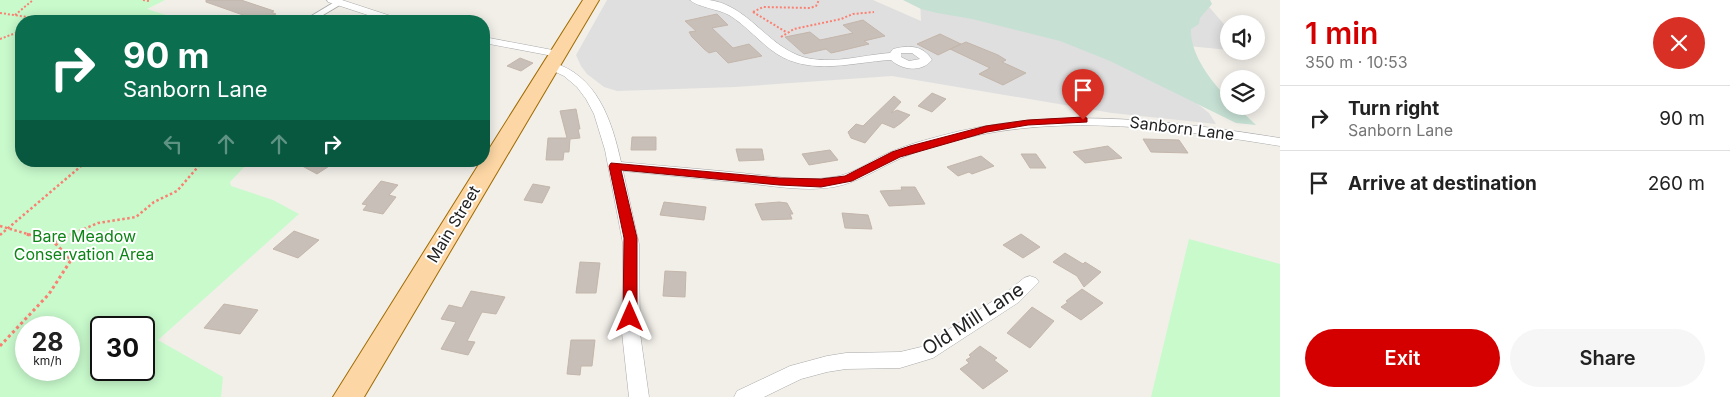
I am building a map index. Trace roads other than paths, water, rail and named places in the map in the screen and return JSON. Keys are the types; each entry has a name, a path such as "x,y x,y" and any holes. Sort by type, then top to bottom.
{"main road":[{"name":"Main Street","path":"490,166 591,0"},
{"name":"Main Street","path":"348,397 489,167"}],"street":[{"path":"695,0 716,5 733,13 792,57 815,63 834,63 894,56"},
{"path":"335,1 378,15"},
{"path":"490,42 555,60 585,87 600,112 615,166 630,238 630,317 639,397"},
{"name":"Sanborn Lane","path":"615,166 779,182 828,182 856,176 896,155 932,142 986,129 1057,120 1158,124 1216,131 1280,142"},
{"name":"Old Mill Lane","path":"744,397 797,372 827,364 846,361 900,360 926,353 1013,297 1030,282"}],"lane":[{"path":"316,15 335,1"}],"park label":[{"name":"Bare Meadow Conservation Area","path":"84,245"}]}
